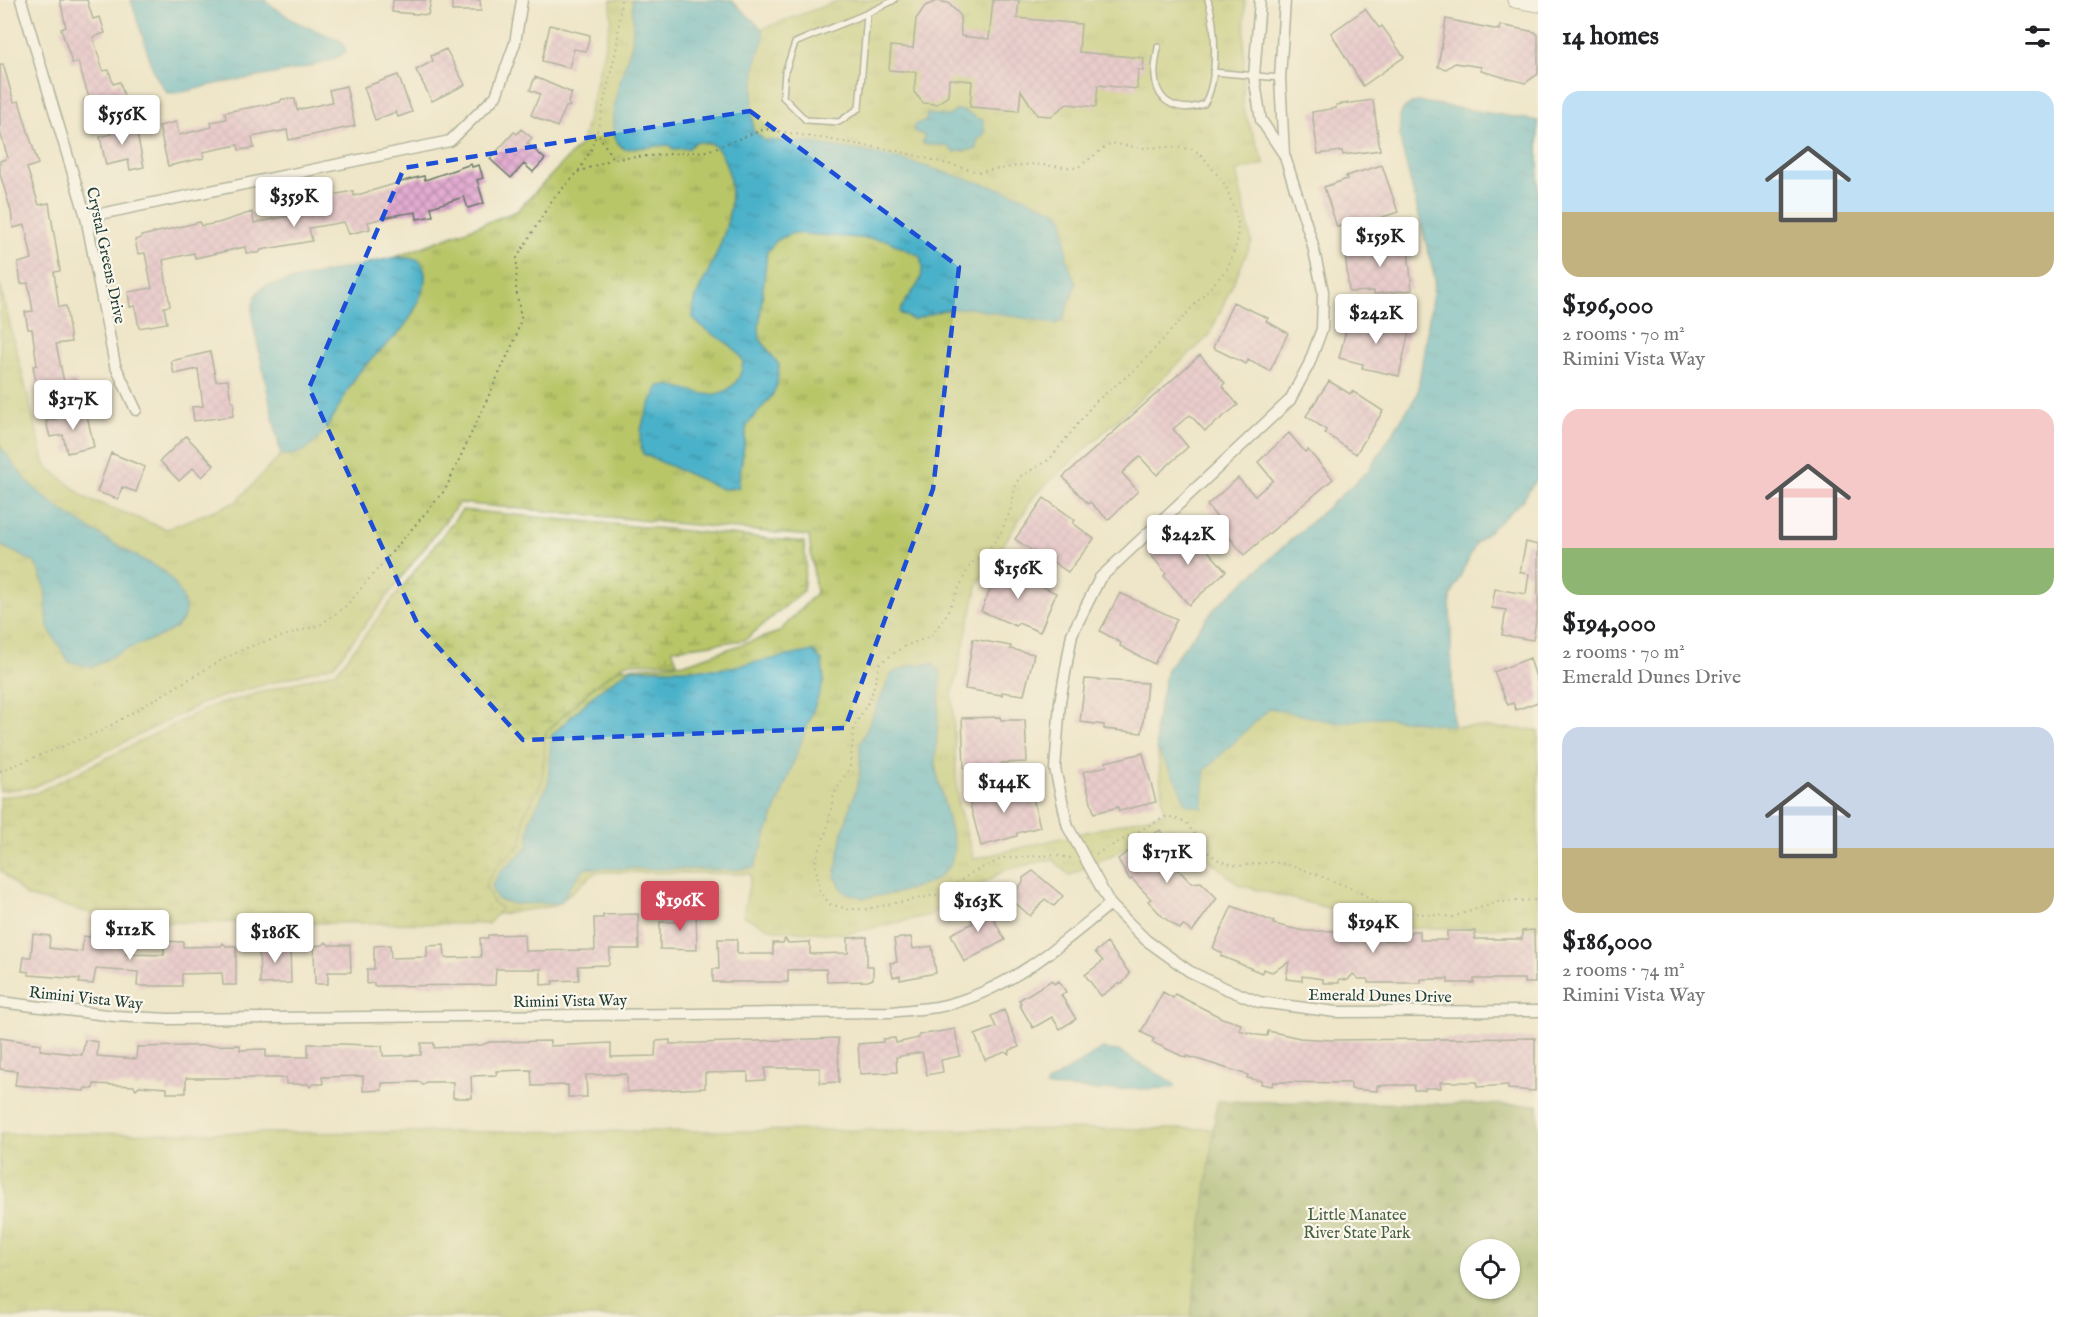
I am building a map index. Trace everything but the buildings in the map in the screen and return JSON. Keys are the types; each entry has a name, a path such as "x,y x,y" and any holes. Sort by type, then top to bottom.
{"street":[{"name":"Crystal Greens Drive","path":"21,0 86,217 115,365 136,410"},
{"path":"86,217 450,141 496,96 515,43 522,0"},
{"name":"Emerald Dunes Drive","path":"1260,0 1254,76 1261,120 1284,154"},
{"name":"Emerald Dunes Drive","path":"1286,0 1280,78 1284,154 1312,242 1323,291 1323,329 1309,364 1290,400 1100,578 1072,634 1060,702 1055,769 1068,827 1110,903 1146,940 1189,971 1259,1002 1336,1012 1538,1011"},
{"path":"1515,0 1538,4"},
{"name":"Rimini Vista Way","path":"0,1002 115,1016 168,1019 891,1012 939,1006 976,994 1022,972 1110,903"}],"lane":[{"path":"867,15 859,108 839,122 806,120 783,97 785,72 795,43 835,25 867,15 894,0"},
{"path":"1158,47 1155,76 1158,89 1169,103 1180,109 1204,104 1211,94 1213,72 1214,20 1208,0"},
{"path":"1213,72 1280,78"}],"path":[{"path":"0,771 100,731 225,658 251,646 320,625 346,606 445,490 516,337 521,318 516,289 517,258 552,200 578,172 591,150 617,46 621,0"},
{"path":"578,172 613,159 707,151 765,129 898,151 987,173 1030,164 1077,168 1110,143 1140,148 1168,147 1192,149 1201,154 1226,186 1239,222 1237,243 1227,269 1137,368 1095,402 1050,459 1021,476 1016,483 1010,512 1001,532 993,544 970,565 946,615 931,636 903,647 880,663 871,697 854,727 850,766 834,794 815,869 820,892 830,904 848,909 866,909 940,894 973,872 1004,858 1054,855 1085,860 1167,816 1186,822 1206,851 1220,861 1238,866 1272,862 1294,866 1354,889 1389,909 1452,917 1498,902 1538,900"},
{"path":"597,132 613,159"}],"highlighted area":[{"path":"750,111 959,267 933,489 845,728 523,740 418,625 309,388 404,168"}],"green space":[{"path":"611,0 731,0 762,29 840,0 1245,0 1243,109 1265,164 1236,171 1252,242 1209,336 1035,495 978,584 952,695 958,805 974,859 1164,813 1155,728 1167,669 1215,608 1368,471 1417,395 1435,279 1401,144 1400,116 1403,110 1413,103 1421,102 1538,121 1538,477 1522,501 1476,543 1450,598 1453,726 1538,730 1538,928 1406,928 1239,885 1170,827 1070,875 1052,859 1005,870 930,915 846,934 774,930 743,916 751,874 596,872 555,906 472,918 539,734 600,670 687,663 779,632 816,593 809,536 459,503 334,665 207,701 34,787 0,791 0,285 45,465 86,498 166,529 236,502 281,455 252,310 260,290 396,257 517,211 582,143 611,19"},
{"path":"462,510 804,542 806,562 803,591 745,640 672,649 677,662 627,663 594,686 546,732 542,782 524,815 522,844 496,867 485,885 493,903 502,908 488,924 124,922 26,896 0,870 0,797 36,793 209,707 337,671"},
{"path":"1217,1101 1538,1105 1538,1317 1191,1317"},
{"name":"Little Manatee River State Park","path":"1538,1127 1538,1317 0,1317 0,1134"}],"water":[{"path":"131,0 264,0 294,21 341,41 346,50 325,62 306,67 184,92 167,93 154,73"},
{"path":"632,0 731,0 762,29 764,37 756,62 752,108 753,130 764,140 811,143 869,152 1014,193 1059,212 1064,220 1067,260 1076,284 1063,320 1056,324 969,308 943,310 913,320 900,313 922,275 920,256 886,240 793,233 777,240 767,252 759,327 760,339 779,365 777,384 772,396 747,425 738,488 722,489 643,454 641,428 659,386 678,387 705,394 722,392 736,382 743,362 734,348 693,318 697,295 719,248 728,219 731,191 722,156 711,144 701,142 695,142 689,148 673,149 669,145 625,149 617,141 613,129 615,99 632,42"},
{"path":"1421,102 1538,121 1538,477 1522,501 1476,543 1450,598 1453,726 1377,717 1337,723 1270,708 1205,770 1203,808 1186,804 1176,781 1157,749 1155,728 1167,669 1215,608 1368,471 1417,395 1435,279 1401,144 1400,116 1407,106"},
{"path":"956,110 964,111 983,120 985,133 977,141 977,149 954,152 947,146 923,144 924,135 913,131 915,124 926,121 927,114 949,116"},
{"path":"396,257 417,259 424,270 423,288 410,318 396,336 361,370 320,437 309,448 296,454 281,455 254,327 254,299 265,286"},
{"path":"0,446 27,481 62,511 165,572 179,591 185,606 184,617 177,626 92,667 69,662 48,628 45,589 40,572 34,562 0,545"},
{"path":"813,651 822,661 824,681 754,868 733,870 585,868 570,886 561,903 515,904 498,900 491,887 500,872 528,847 530,819 548,784 551,736 598,691 630,669 720,669"},
{"path":"932,663 941,673 935,765 955,848 950,866 934,881 898,893 863,898 844,892 835,876 843,831 860,776 860,744 892,673 912,665"},
{"path":"1102,1049 1118,1051 1169,1080 1175,1085 1174,1088 1103,1090 1045,1087 1047,1083"}]}
